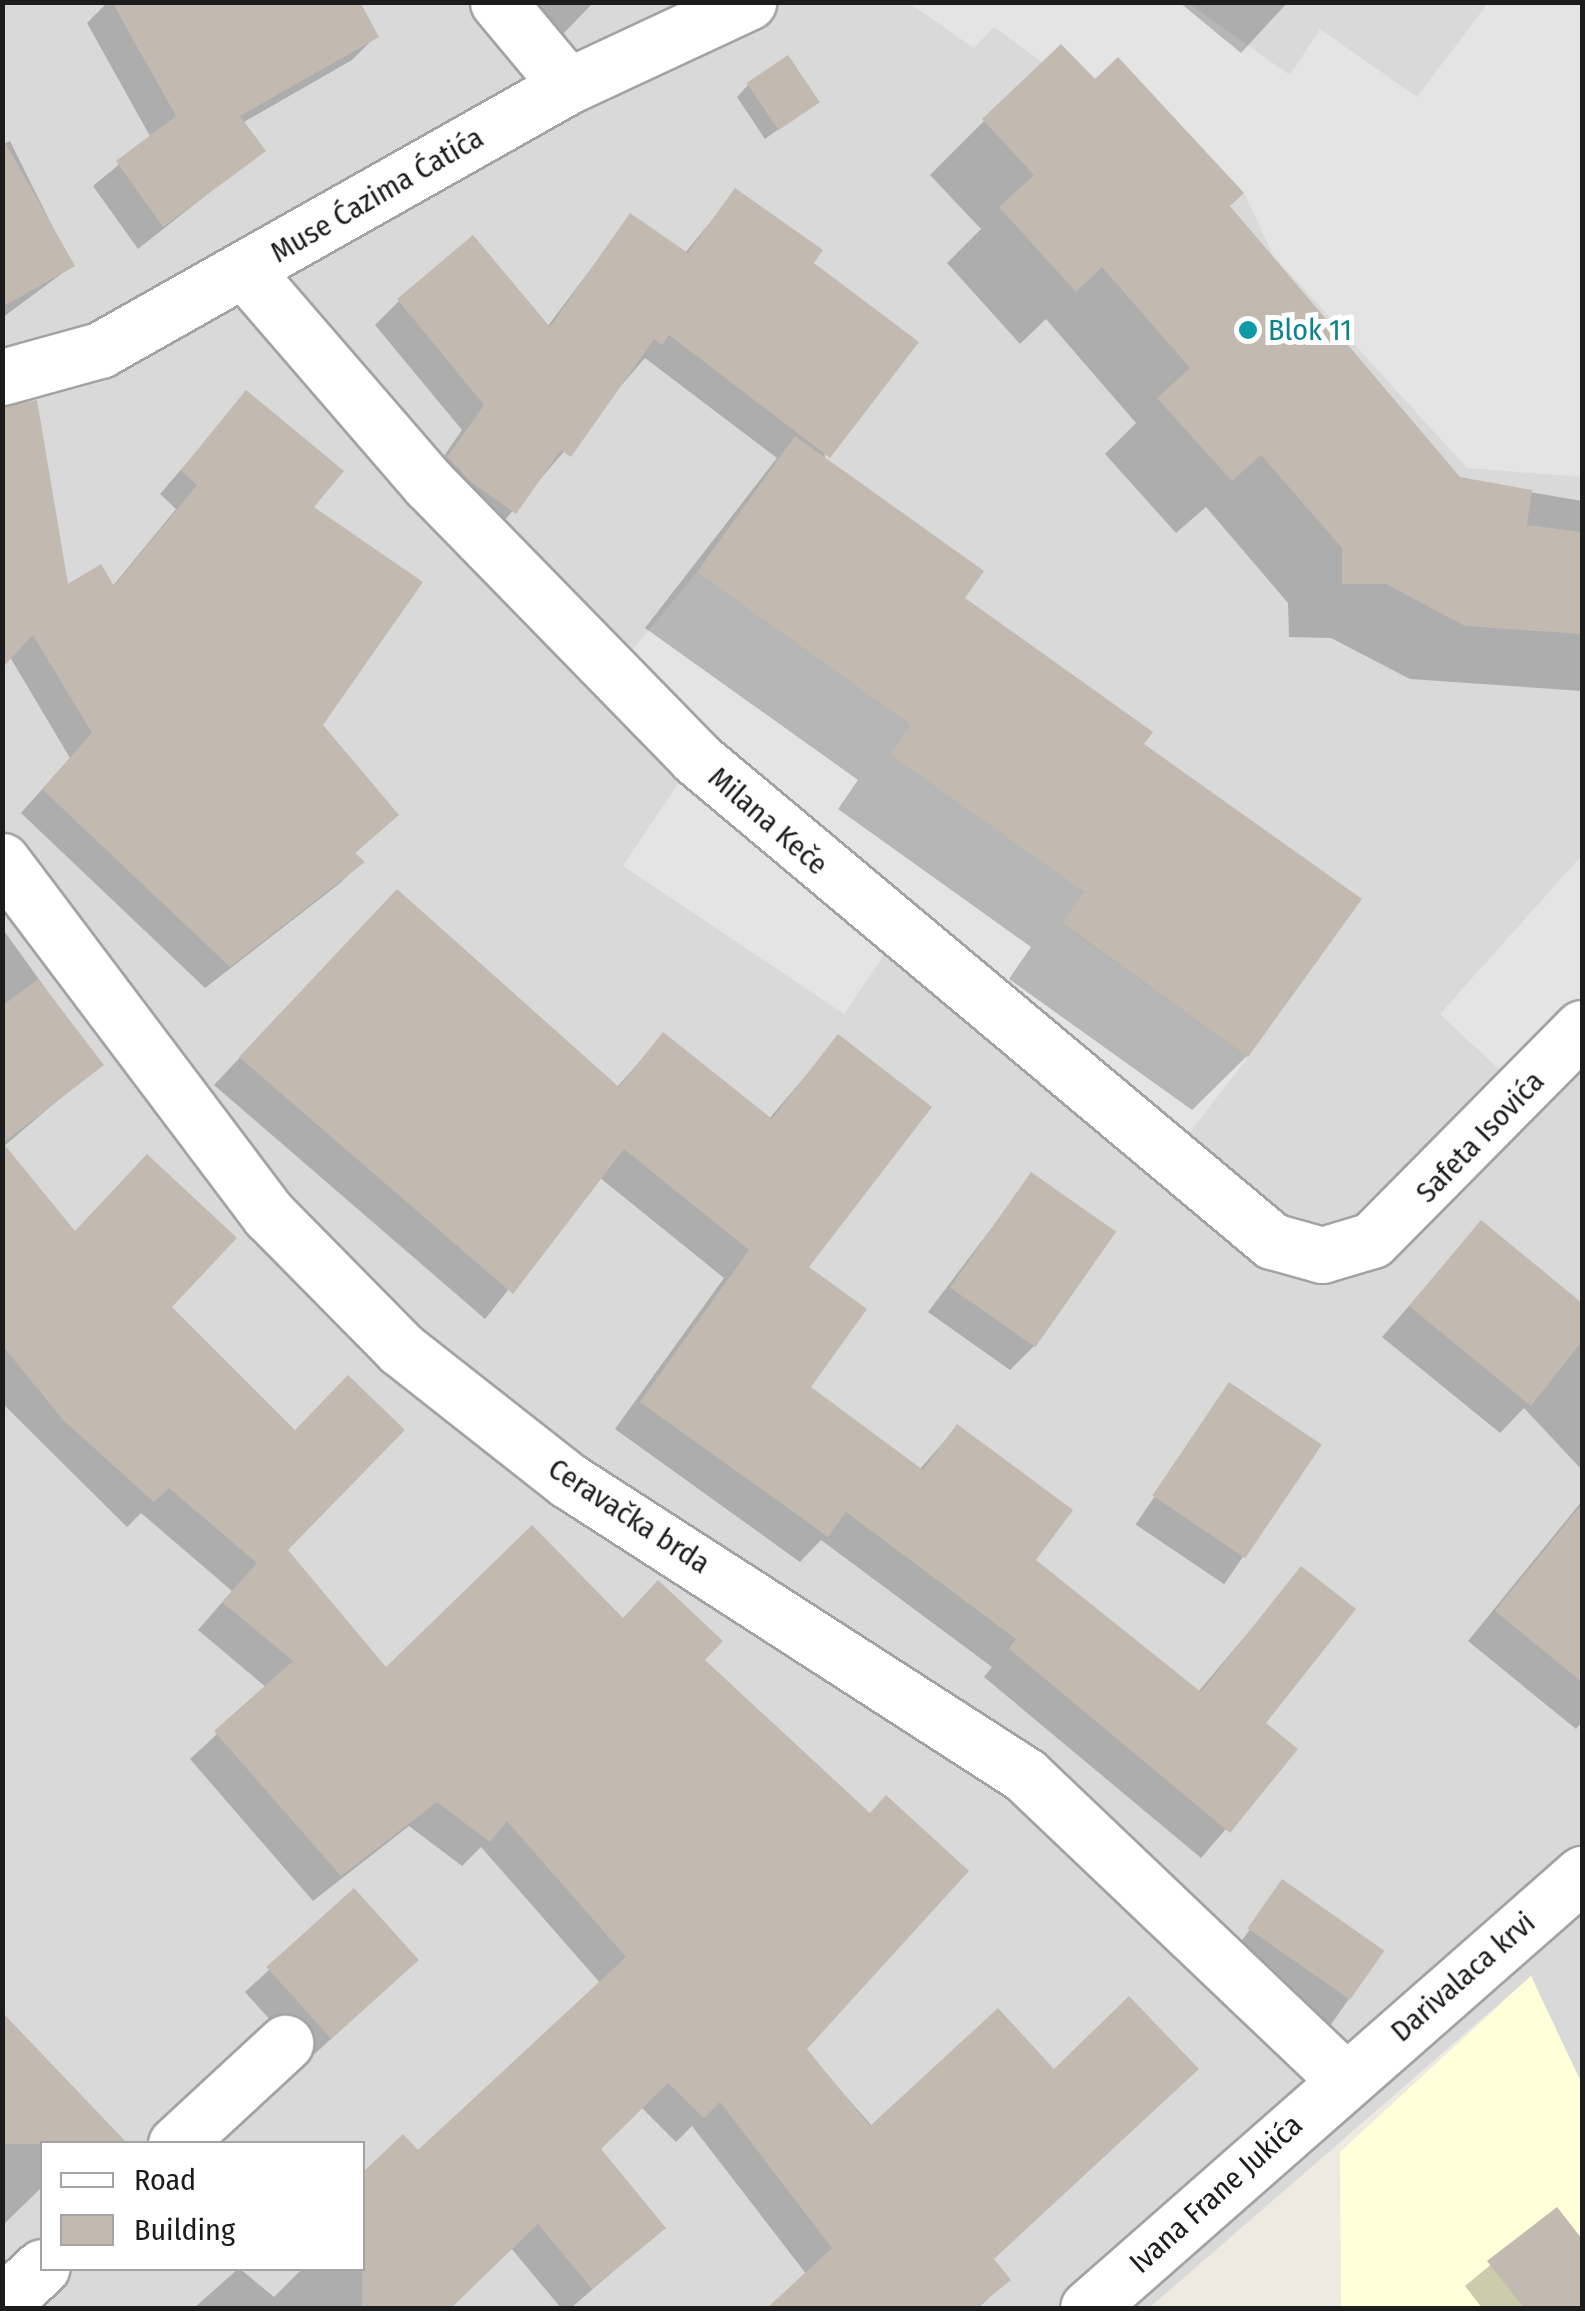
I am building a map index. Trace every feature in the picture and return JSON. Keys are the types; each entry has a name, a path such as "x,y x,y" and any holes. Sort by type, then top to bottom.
{"street":[{"path":"498,2 568,86"},
{"name":"Muse Ćazima Ćatića","path":"2,377 100,350 568,86 748,2"},
{"name":"Milana Keče","path":"245,271 610,676 898,935 1272,1240 1322,1255 1372,1240"},
{"name":"Ceravačka brda","path":"2,861 269,1214 401,1349 569,1481 1025,1775 1344,2079"},
{"name":"Safeta Isovića","path":"1372,1240 1582,1028"},
{"name":"Darivalaca krvi","path":"1344,2079 1582,1874"},
{"path":"179,2141 285,2042"},
{"name":"Ivana Frane Jukića","path":"1088,2308 1344,2079"},
{"path":"2,2304 40,2269"}],"shaded area":[{"path":"3,3 1582,3 1582,2084 1530,1977 1149,2308 3,2308"},
{"path":"909,3 1188,3 1290,75 1320,29 1417,97 1488,3 1582,3 1582,477 1467,468 1273,255 1244,193 1118,58 1095,79 1042,62 994,27 974,48"},
{"path":"697,572 911,725 891,754 1084,892 1062,924 1248,1057 1170,1158 897,936 844,1014 623,866 695,758 611,676"},
{"path":"1582,855 1582,1028 1524,1093 1440,1014"},
{"path":"1531,1976 1582,2084 1582,2308 1341,2308 1340,2152"}],"building":[{"path":"112,2 360,2 379,37 240,116 266,151 163,227 116,161 176,116"},
{"name":"Blok 11","path":"1061,44 1095,79 1118,57 1244,193 1230,206 1460,477 1532,490 1527,525 1582,532 1582,634 1465,626 1386,584 1342,584 1342,548 1261,455 1232,481 1157,398 1190,368 1102,267 1076,292 999,207 1034,175 982,119"},
{"path":"788,55 820,102 778,130 747,83"},
{"path":"2,137 75,266 2,307"},
{"path":"735,188 823,250 814,263 919,342 830,458 669,335 662,345 654,339 571,457 561,450 516,514 471,482 447,457 484,405 397,299 473,235 550,327 630,213 688,253"},
{"path":"246,390 344,471 314,507 423,582 323,725 399,815 355,853 365,862 230,967 42,789 92,733 33,635 2,668 2,407 37,400 68,584 101,564 114,586 197,485 181,470"},
{"path":"795,436 984,571 965,598 1153,732 1144,744 1362,899 1248,1057 1062,923 1084,892 890,754 911,725 697,572"},
{"path":"397,889 619,1087 663,1032 772,1119 838,1034 932,1107 809,1267 867,1309 811,1387 923,1470 957,1424 1073,1510 1036,1560 1201,1692 1301,1566 1356,1609 1266,1723 1298,1749 1230,1833 1009,1649 1016,1639 846,1512 828,1537 640,1402 749,1250 624,1149 513,1294 239,1057"},
{"path":"38,979 104,1065 3,1143 75,1231 147,1154 237,1238 172,1307 295,1430 348,1375 405,1430 288,1550 386,1667 532,1525 623,1618 658,1580 723,1641 705,1660 870,1813 886,1795 969,1871 807,2049 870,2126 998,2008 1054,2069 1129,1996 1199,2069 994,2259 1011,2280 976,2308 767,2308 832,2248 720,2102 704,2118 668,2083 601,2149 666,2228 592,2289 538,2224 451,2308 362,2308 365,2170 403,2134 418,2150 626,1957 507,1821 490,1842 437,1802 341,1876 214,1731 293,1661 222,1602 257,1563 169,1488 154,1502 63,1420 2,1345 2,1006"},
{"path":"1031,1172 1116,1232 1035,1347 950,1288"},
{"path":"1481,1220 1582,1303 1582,1341 1531,1406 1409,1306"},
{"path":"1229,1382 1322,1445 1245,1558 1152,1496"},
{"path":"1582,1504 1582,1682 1495,1611"},
{"path":"1282,1879 1384,1951 1350,2000 1248,1928"},
{"path":"354,1888 419,1960 331,2039 266,1967"},
{"path":"2,2012 125,2141 2,2144"},
{"path":"1557,2207 1582,2239 1582,2308 1524,2308 1487,2261"}],"place":[{"name":"Blok 11","path":"1248,330"}]}
